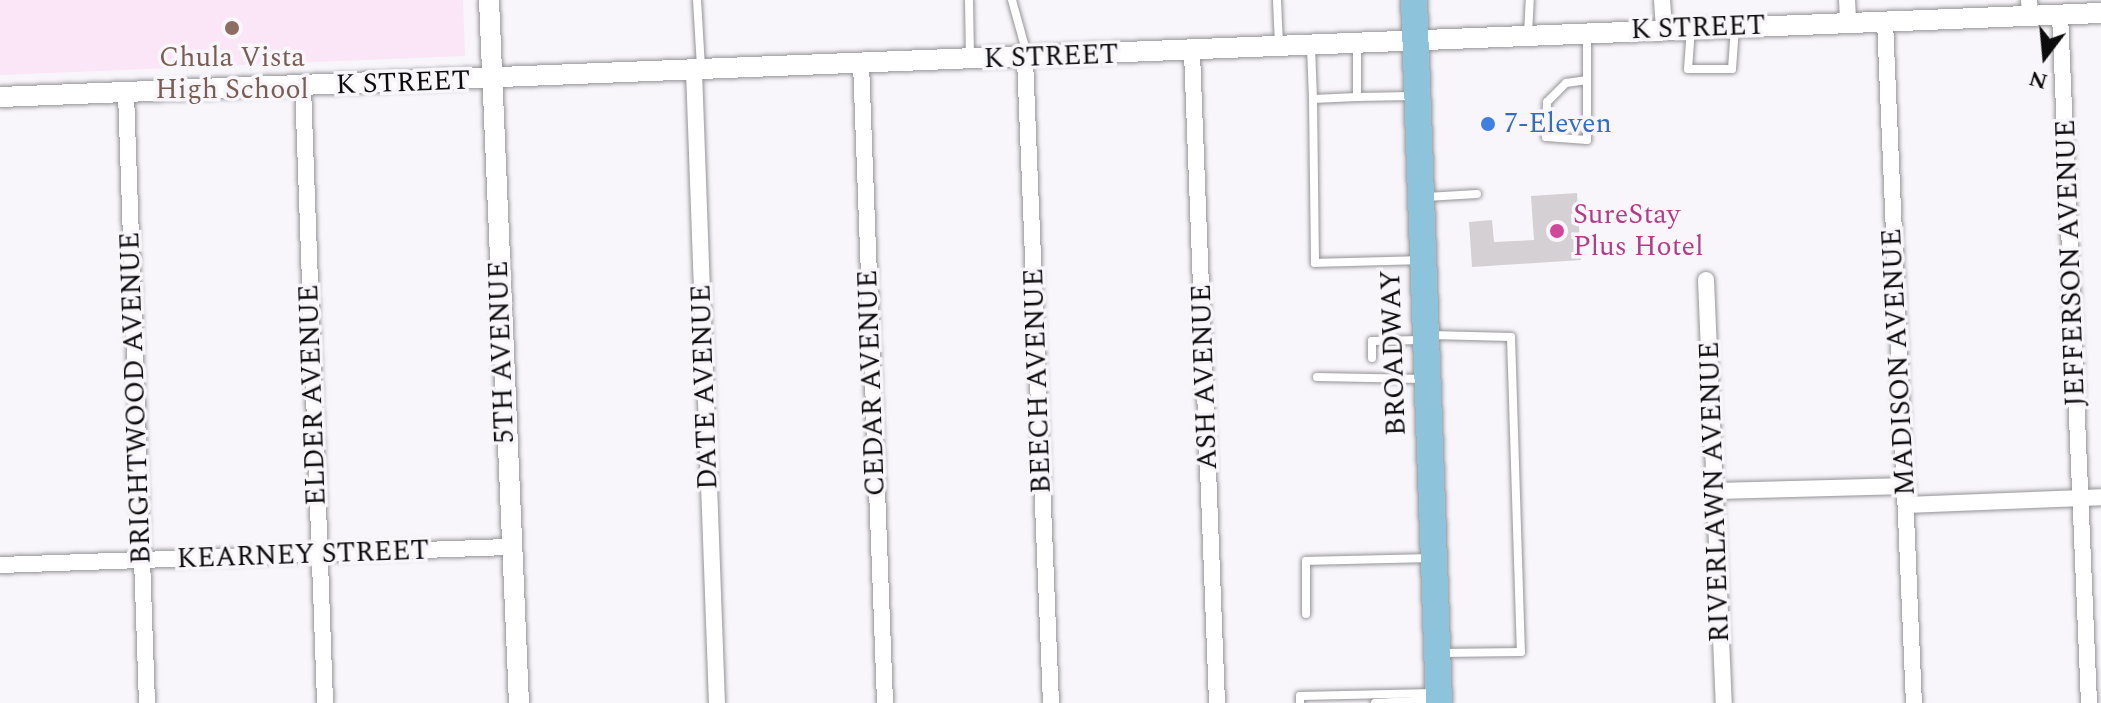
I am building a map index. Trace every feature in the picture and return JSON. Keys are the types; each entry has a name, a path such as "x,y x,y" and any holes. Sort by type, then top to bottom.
{"main road":[{"name":"BROADWAY","path":"1414,0 1438,699"}],"street":[{"name":"5TH AVENUE","path":"489,0 509,547 519,703"},
{"path":"1662,0 1664,29"},
{"path":"1847,0 1848,21"},
{"name":"K STREET","path":"0,97 1279,49 1310,43 1885,21 2030,7 2060,14 2101,13"},
{"name":"JEFFERSON AVENUE","path":"2060,14 2089,703"},
{"name":"MADISON AVENUE","path":"1885,21 1914,703"},
{"name":"ASH AVENUE","path":"1192,52 1217,703"},
{"name":"BEECH AVENUE","path":"1027,58 1051,703"},
{"name":"CEDAR AVENUE","path":"861,63 885,703"},
{"name":"DATE AVENUE","path":"697,71 717,703"},
{"name":"ELDER AVENUE","path":"303,87 325,703"},
{"name":"BRIGHTWOOD AVENUE","path":"126,93 147,703"},
{"name":"RIVERLAWN AVENUE","path":"1706,280 1724,703"},
{"path":"1716,491 1907,486"},
{"path":"1906,505 2101,497"},
{"name":"KEARNEY STREET","path":"0,565 509,547"}],"lane":[{"path":"697,0 697,71"},
{"path":"969,0 970,60"},
{"path":"1012,0 1027,58"},
{"path":"1277,0 1279,49"},
{"path":"1528,35 1530,0"},
{"path":"1691,28 1688,69 1732,69 1735,26"},
{"path":"1587,32 1587,80 1587,140 1546,137 1547,102 1566,83 1587,80"},
{"path":"1357,42 1357,97"},
{"path":"1310,43 1315,263 1423,260"},
{"path":"1313,99 1418,96"},
{"path":"1421,197 1477,194"},
{"path":"1372,358 1372,341 1426,337 1511,337 1521,652 1437,653"},
{"path":"1317,377 1427,379"},
{"path":"1306,614 1306,561 1434,558"},
{"path":"1300,703 1300,696 1438,699"},
{"path":"1375,703 1438,699"}],"shaded area":[{"name":"Chula Vista High School","path":"0,0 463,0 465,56 0,75"}],"building":[{"name":"SureStay Plus Hotel","path":"1577,193 1581,260 1472,267 1469,222 1492,220 1494,242 1534,240 1531,196"}],"place":[{"name":"Chula Vista High School","path":"232,28"},
{"name":"7-Eleven","path":"1488,124"},
{"name":"SureStay Plus Hotel","path":"1557,231"}]}
